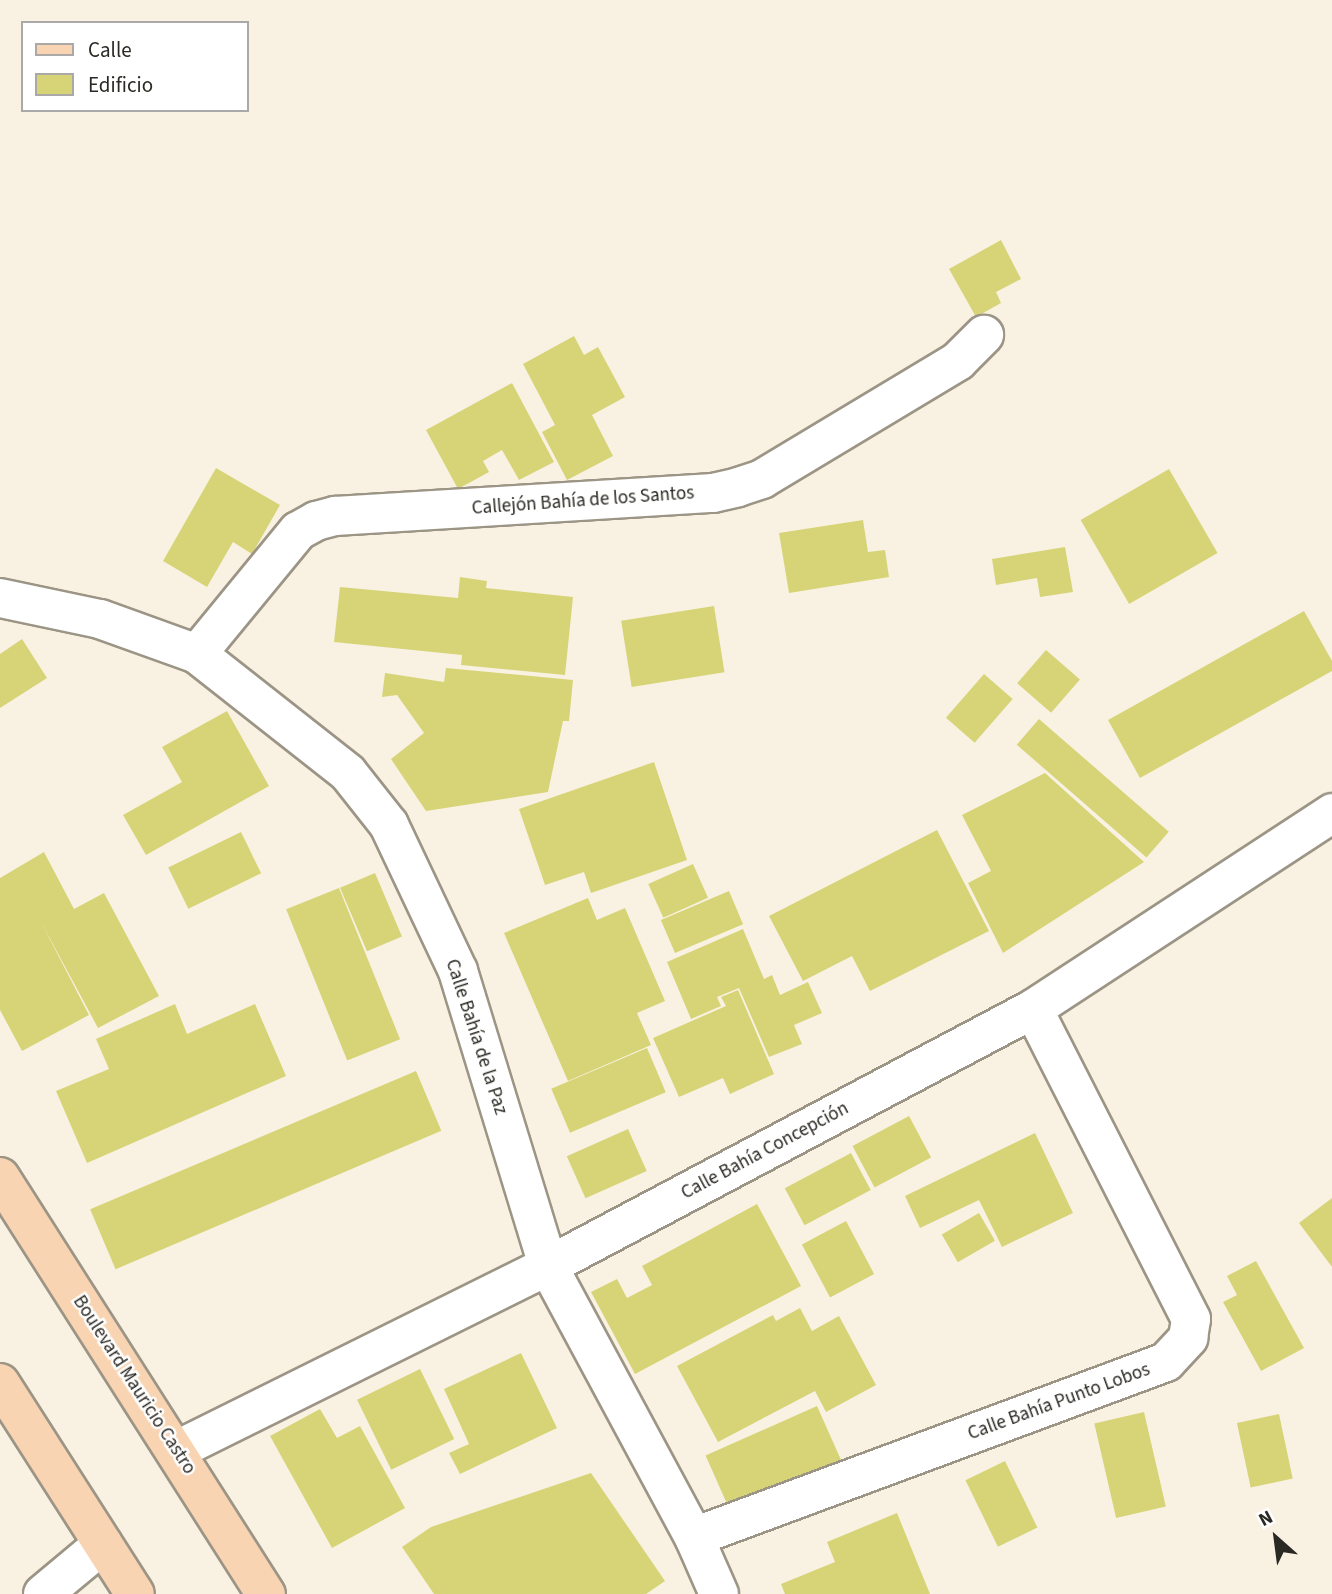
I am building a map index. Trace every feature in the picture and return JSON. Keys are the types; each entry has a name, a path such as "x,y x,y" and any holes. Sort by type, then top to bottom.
{"main road":[{"name":"Boulevard Mauricio Castro","path":"0,1177 177,1450 266,1594"},
{"path":"0,1383 135,1594"}],"street":[{"name":"Callejón Bahía de los Santos","path":"197,653 298,531 316,522 335,516 713,493 738,487 762,479 958,361 984,335"},
{"name":"Calle Bahía de la Paz","path":"0,598 100,619 197,653 348,773 388,825 458,971 548,1266 694,1537 719,1594"},
{"name":"Calle Bahía Concepción","path":"177,1450 548,1266 1033,1009 1332,813"},
{"name":"Calle Bahía Punto Lobos","path":"694,1537 1166,1363 1188,1338 1191,1319 1033,1009"},
{"path":"43,1594 103,1544"}],"building":[{"path":"1001,240 1021,279 996,292 1001,303 976,317 949,269"},
{"path":"574,336 584,355 598,347 625,397 592,415 613,456 567,480 542,432 555,425 523,364"},
{"path":"512,383 554,462 519,480 502,450 483,461 489,472 458,489 426,430"},
{"path":"216,468 280,505 252,554 233,542 207,587 163,561"},
{"path":"1169,469 1218,553 1129,604 1081,520"},
{"path":"863,520 868,552 885,550 889,577 789,593 779,533"},
{"path":"1065,547 1073,592 1040,597 1037,578 996,585 992,559"},
{"path":"460,577 487,581 486,588 573,597 565,675 461,665 462,655 334,642 340,587 458,598"},
{"path":"714,606 724,672 632,687 621,621"},
{"path":"1304,611 1332,661 1332,671 1140,778 1108,720"},
{"path":"22,639 47,678 0,708 0,654"},
{"path":"1046,650 1080,680 1051,713 1017,683"},
{"path":"446,668 573,680 569,721 563,721 548,792 426,811 391,759 424,733 397,695 382,697 385,673 444,682"},
{"path":"984,674 1013,699 975,743 946,718"},
{"path":"227,711 269,786 146,855 123,815 182,782 162,747"},
{"path":"1039,719 1169,832 1147,858 1017,745"},
{"path":"654,762 687,860 591,893 584,872 545,885 519,809"},
{"path":"1045,773 1144,862 1003,953 968,883 991,871 962,815"},
{"path":"937,830 989,931 870,991 852,956 803,981 769,916"},
{"path":"241,832 261,873 188,909 168,868"},
{"path":"44,852 74,909 104,893 159,996 98,1028 41,922 89,1015 22,1051 0,1010 0,878"},
{"path":"693,864 708,898 663,918 648,884"},
{"path":"375,873 402,937 367,951 340,888"},
{"path":"339,888 400,1039 347,1060 286,909"},
{"path":"729,891 743,924 675,953 661,920"},
{"path":"588,898 597,920 625,908 665,1001 637,1013 651,1045 568,1081 504,933"},
{"path":"743,929 764,979 772,975 780,995 808,982 822,1013 794,1025 802,1044 769,1057 739,988 717,997 721,1006 691,1019 667,962"},
{"path":"738,990 774,1074 730,1094 723,1078 679,1097 653,1038 726,1006 721,997"},
{"path":"175,1004 187,1034 255,1004 286,1076 87,1163 56,1091 109,1069 96,1039"},
{"path":"647,1048 666,1092 570,1133 551,1089"},
{"path":"416,1071 441,1131 116,1269 90,1209"},
{"path":"909,1116 931,1157 875,1188 852,1146"},
{"path":"628,1129 647,1171 586,1198 567,1156"},
{"path":"1035,1133 1073,1213 1002,1247 979,1200 920,1228 905,1196"},
{"path":"851,1153 871,1190 804,1225 785,1188"},
{"path":"1332,1198 1332,1267 1299,1223"},
{"path":"757,1204 801,1286 635,1374 591,1292 617,1279 627,1298 652,1285 642,1266"},
{"path":"979,1213 995,1241 958,1262 942,1234"},
{"path":"846,1221 874,1274 830,1297 802,1244"},
{"path":"1256,1261 1304,1348 1261,1371 1223,1302 1237,1295 1227,1276"},
{"path":"800,1308 812,1331 839,1316 876,1385 826,1412 815,1391 718,1442 677,1366 773,1315 776,1321"},
{"path":"521,1353 557,1428 460,1474 449,1453 469,1444 444,1389"},
{"path":"420,1369 454,1439 391,1470 357,1400"},
{"path":"817,1406 841,1461 730,1510 706,1456"},
{"path":"320,1409 337,1438 360,1426 405,1508 332,1548 270,1436"},
{"path":"1144,1412 1166,1507 1116,1518 1094,1423"},
{"path":"1279,1414 1293,1479 1251,1487 1237,1423"},
{"path":"1005,1461 1037,1528 998,1547 965,1480"},
{"path":"591,1473 665,1581 646,1594 434,1594 402,1547 431,1527"},
{"path":"897,1513 930,1594 785,1594 781,1584 835,1562 827,1542"}]}
